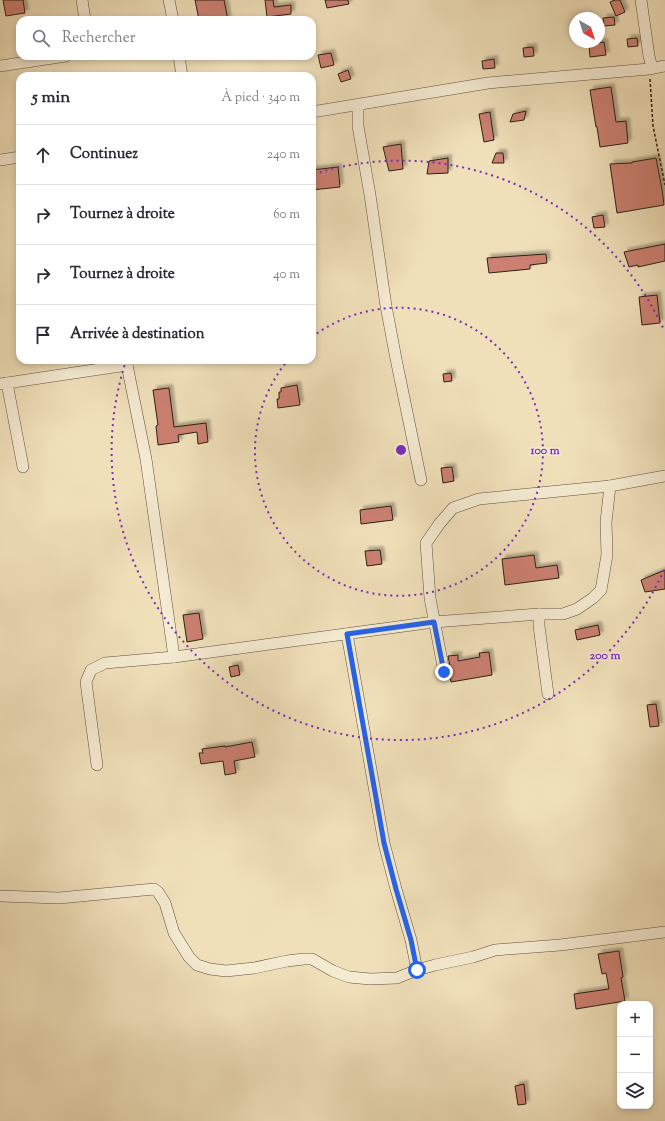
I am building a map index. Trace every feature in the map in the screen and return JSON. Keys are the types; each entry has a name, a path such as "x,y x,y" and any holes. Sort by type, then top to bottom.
{"street":[{"path":"82,0 84,16"},
{"path":"169,0 172,16"},
{"path":"641,0 651,68"},
{"path":"0,66 40,60"},
{"path":"180,60 181,72"},
{"path":"316,111 488,83 665,66"},
{"path":"358,105 358,126 370,195 386,306 421,480"},
{"path":"0,160 16,158"},
{"path":"24,467 3,384 121,364"},
{"path":"127,364 146,460 174,657"},
{"path":"444,672 430,598 426,543 453,508 479,499 610,486 665,476"},
{"path":"97,765 86,682 91,670 105,663 174,657 434,622 540,614 563,614 577,609 593,598 601,590 607,555 606,522 610,486"},
{"path":"540,614 539,626 548,694"},
{"path":"347,634 384,843 411,940 417,970"},
{"path":"0,896 59,898 154,889 165,903 174,933 189,957 197,965 210,969 226,971 254,968 287,961 312,959 333,971 349,977 370,979 396,978 417,970 473,957 495,950 560,945 665,932"}],"path":[{"path":"651,68 653,126 665,185"}],"building":[{"path":"3,0 23,0 25,13 6,16"},
{"path":"195,0 224,0 227,16 198,16"},
{"path":"265,0 273,0 274,7 291,5 291,14 267,16"},
{"path":"325,0 348,0 349,4 327,8"},
{"path":"620,0 625,12 616,16 610,2"},
{"path":"614,17 615,25 605,26 605,18"},
{"path":"637,38 638,46 628,47 627,39"},
{"path":"533,47 534,56 524,57 523,48"},
{"path":"589,48 605,48 606,55 590,57"},
{"path":"331,53 334,65 321,68 318,55"},
{"path":"494,59 495,68 483,69 482,61"},
{"path":"348,70 351,79 341,82 338,74"},
{"path":"611,87 616,122 626,121 628,143 600,147 590,90"},
{"path":"526,111 524,120 510,122 513,114"},
{"path":"490,112 494,140 484,142 479,114"},
{"path":"401,144 403,169 389,171 383,147"},
{"path":"496,153 503,153 504,163 492,163"},
{"path":"448,158 448,173 427,174 429,161"},
{"path":"656,158 664,205 617,213 610,164 632,163"},
{"path":"338,167 340,187 316,190 316,170"},
{"path":"603,215 605,227 594,228 592,217"},
{"path":"665,244 665,261 638,267 638,265 629,267 624,252"},
{"path":"546,254 547,263 530,265 530,269 489,273 487,258"},
{"path":"657,295 660,323 642,325 639,297"},
{"path":"451,373 452,381 444,382 443,374"},
{"path":"297,385 300,405 278,408 277,399 279,399 279,392 281,392 281,388"},
{"path":"169,388 174,427 206,423 208,442 198,444 197,432 178,435 179,442 158,445 156,426 158,425 153,390"},
{"path":"452,467 454,481 443,483 441,468"},
{"path":"391,506 393,520 361,524 360,510"},
{"path":"380,550 382,564 367,566 365,551"},
{"path":"534,555 536,568 557,565 559,578 505,585 502,559"},
{"path":"665,570 665,589 645,592 641,580"},
{"path":"199,613 203,639 187,642 183,615"},
{"path":"598,625 600,635 577,640 575,630"},
{"path":"489,652 492,675 451,682 451,671 448,656 458,655 458,661 480,657 479,653"},
{"path":"238,665 240,675 231,677 229,667"},
{"path":"656,704 659,726 650,727 647,705"},
{"path":"252,742 255,757 234,761 236,773 225,775 223,761 201,764 199,753 203,753 202,749 225,747"},
{"path":"619,951 623,977 621,978 625,1001 617,1001 617,1002 576,1009 574,994 609,989 606,973 602,974 598,954"},
{"path":"524,1084 526,1104 518,1105 515,1086"}],"route":[{"path":"417,970 411,940 384,843 347,634 434,622 444,672"}]}
